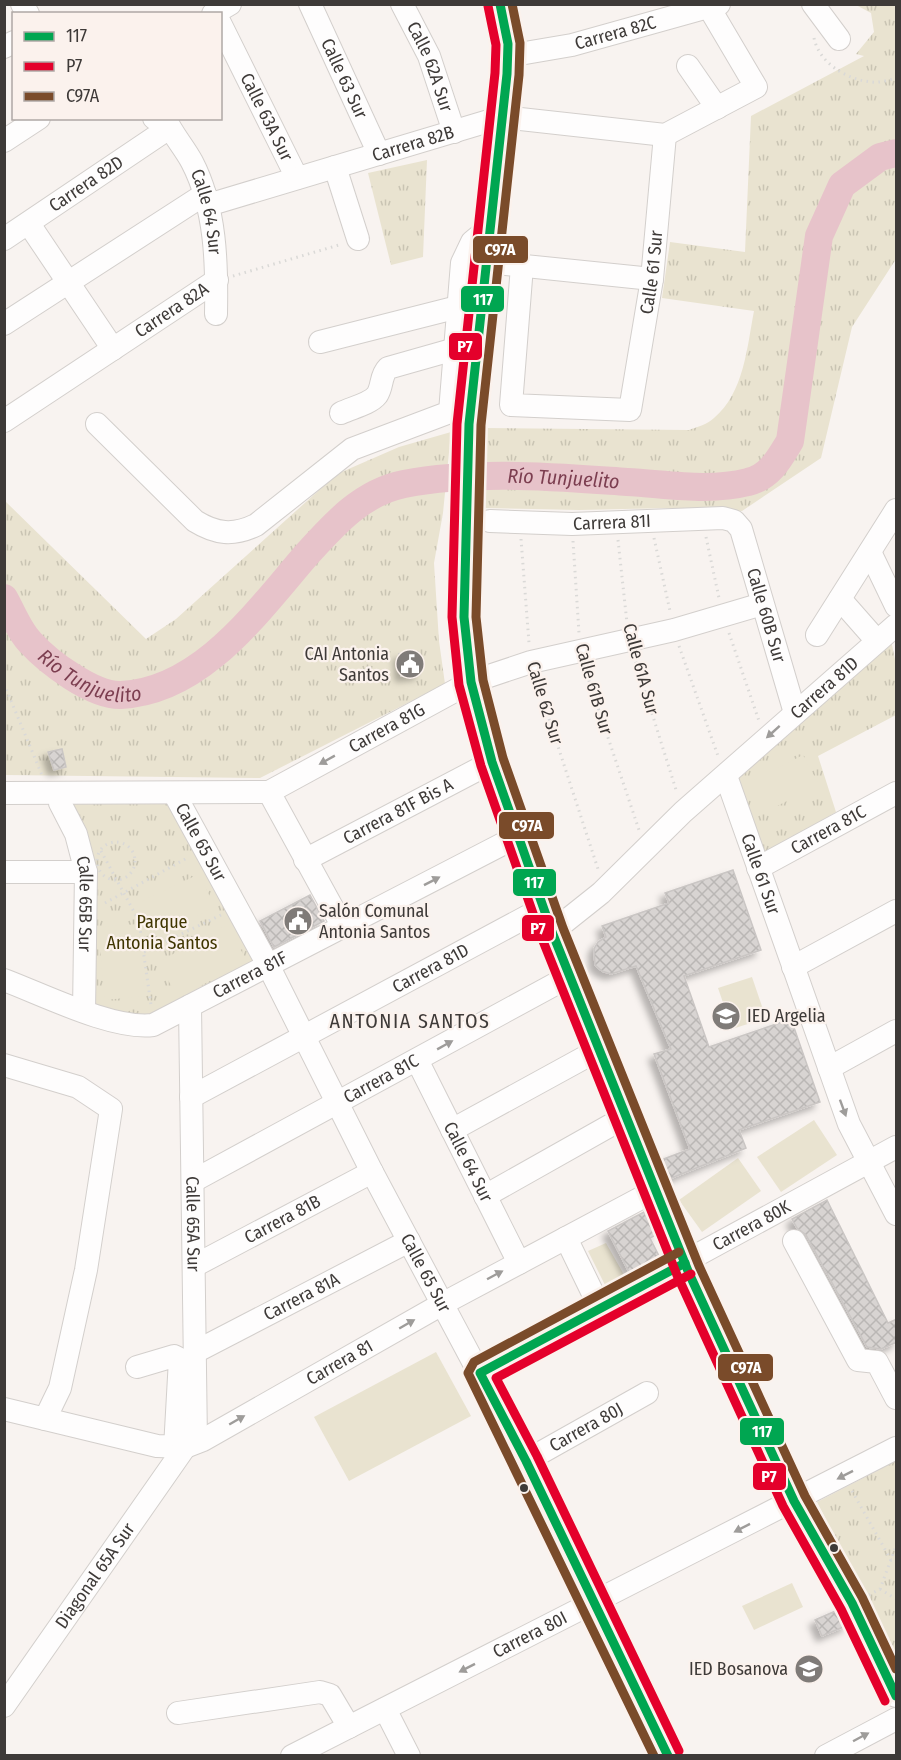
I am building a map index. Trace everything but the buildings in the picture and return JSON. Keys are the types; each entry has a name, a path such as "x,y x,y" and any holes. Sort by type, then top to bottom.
{"street":[{"name":"Calle 63 Sur","path":"310,4 379,154"},
{"name":"Calle 62A Sur","path":"402,4 429,56 454,132"},
{"path":"500,4 508,56 469,424 464,638 471,682 492,762 547,919 685,1263 794,1501 856,1611 897,1696"},
{"path":"813,4 839,39"},
{"path":"665,135 756,87 712,6"},
{"name":"Carrera 82C","path":"508,56 572,45 712,6"},
{"name":"Calle 63A Sur","path":"222,19 297,178"},
{"path":"688,66 717,108"},
{"name":"Carrera 82B","path":"4,324 206,199 297,178 502,117 665,135"},
{"path":"4,141 36,120"},
{"name":"Calle 64 Sur","path":"163,122 192,162 206,199 217,280 216,314"},
{"name":"Carrera 82D","path":"4,239 29,224 163,122"},
{"name":"Calle 61 Sur","path":"522,266 511,405 630,410 652,279 665,135"},
{"path":"335,167 358,239"},
{"path":"29,224 113,349"},
{"path":"97,424 195,521 211,531 231,533 256,525 352,449 450,412 465,252 490,227"},
{"path":"486,262 652,279"},
{"name":"Carrera 82A","path":"4,421 217,280"},
{"path":"320,342 458,308"},
{"path":"341,412 371,400 378,394 382,374 388,368 455,349"},
{"path":"817,635 897,510"},
{"name":"Carrera 81I","path":"490,521 572,524 702,518 723,518 734,521"},
{"name":"Calle 60B Sur","path":"734,521 741,529 795,713"},
{"path":"870,552 897,606"},
{"path":"840,599 877,641"},
{"name":"Carrera 81G","path":"4,793 55,798 268,792 471,682 531,663 674,630 762,604"},
{"name":"Carrera 81D","path":"191,1097 304,1036 601,894 683,812 897,625"},
{"name":"Carrera 81F Bis A","path":"305,860 492,762"},
{"name":"Calle 61 Sur","path":"726,776 849,1124 897,1214"},
{"path":"268,792 343,927"},
{"name":"Calle 65 Sur","path":"174,793 268,965 372,1172 444,1303 526,1461 668,1755"},
{"name":"Carrera 81C","path":"758,868 897,793"},
{"name":"Calle 65B Sur","path":"55,798 80,844 86,872 84,1011"},
{"name":"Carrera 81F","path":"153,1025 518,837"},
{"name":"Carrera 81D","path":"547,919 645,848"},
{"path":"4,872 86,872"},
{"path":"793,967 897,910"},
{"name":"Carrera 81C","path":"193,1181 570,976"},
{"path":"4,980 84,1011 137,1027 153,1025"},
{"name":"Calle 65A Sur","path":"186,1446 195,1352 190,1006"},
{"path":"829,1068 897,1031"},
{"path":"452,1130 600,1049"},
{"name":"Calle 64 Sur","path":"417,1060 519,1263"},
{"path":"4,1065 78,1087 111,1109 79,1302 60,1388 45,1419"},
{"path":"485,1196 627,1116"},
{"name":"Carrera 80K","path":"480,1373 897,1147"},
{"name":"Carrera 81B","path":"194,1266 372,1172"},
{"name":"Carrera 81","path":"186,1446 444,1303 656,1190"},
{"path":"566,1238 600,1308"},
{"name":"Carrera 81A","path":"195,1352 409,1241"},
{"path":"794,1241 858,1360 879,1364 897,1398"},
{"path":"5,1410 157,1446 186,1446 180,1359 174,1356 137,1367"},
{"name":"Carrera 80J","path":"526,1461 647,1393"},
{"name":"Diagonal 65A Sur","path":"4,1706 186,1446"},
{"name":"Carrera 80I","path":"292,1755 594,1604 897,1448"},
{"path":"178,1713 320,1692 330,1695 349,1727"},
{"path":"385,1709 408,1755"},
{"path":"826,1755 897,1719"}],"path":[{"name":"Carrera 82A","path":"217,280 358,239"},
{"name":"Calle 62 Sur","path":"520,522 531,663 601,878"},
{"path":"650,522 674,630 726,776"},
{"name":"Calle 61A Sur","path":"616,523 629,640 683,812"},
{"name":"Calle 61B Sur","path":"572,524 580,652 645,848"},
{"path":"4,684 55,798"},
{"path":"94,840 139,921 153,1025"},
{"path":"117,841 129,846 136,857 134,870 117,880 107,878 99,870 97,860 100,850 111,842 117,841"},
{"path":"85,914 204,848"},
{"path":"144,952 236,908"},
{"path":"844,1475 891,1560"},
{"path":"897,1546 880,1589 897,1599"}],"green space":[{"path":"856,5 896,5 896,259 852,327 821,458 742,511 669,508 579,510 484,508 485,428 689,430 709,422 724,408 732,396 743,369 754,311 662,298 670,242 745,252 751,116 864,56 856,54 874,32 871,13"},
{"path":"427,160 423,257 391,265 368,173"},
{"path":"451,432 443,513 434,563 439,641 445,684 260,778 5,775 4,500 146,639 176,619 337,474 399,447"},
{"path":"891,640 896,664 896,715 818,756 836,812 763,855 736,777"},
{"path":"803,755 819,785 759,815 744,785"},
{"name":"Parque Antonia Santos","path":"68,804 171,804 255,960 140,1021 93,1007"},
{"path":"199,874 215,907 152,937 136,904"},
{"path":"138,924 145,996 105,1000 98,927"},
{"path":"227,925 247,961 178,998 158,962"},
{"path":"752,977 766,1018 732,1029 718,988"},
{"path":"814,1120 837,1155 781,1192 757,1157"},
{"path":"738,1158 761,1191 702,1232 679,1200"},
{"path":"606,1243 627,1280 607,1289 588,1251"},
{"path":"436,1352 471,1416 349,1481 314,1417"},
{"path":"896,1461 896,1656 817,1502"},
{"path":"792,1583 803,1607 754,1630 742,1606"}],"waterway":[{"name":"Río Tunjuelito","path":"4,598 26,638 48,659 85,684 110,694 121,695 151,690 178,679 203,663 249,621 339,520 363,501 389,488 432,480 487,476 544,477 703,487 718,487 756,480 768,472 790,441 819,236 842,185 880,157 896,153"}],"transit line":[{"name":"117","path":"500,4 508,44 507,74 469,424 464,617 471,682 492,762 552,932 688,1271 794,1501 852,1603 896,1696"},
{"name":"C97A","path":"512,4 520,43 519,75 481,425 476,617 483,680 503,758 563,928 699,1266 805,1496 862,1597 896,1669"},
{"name":"P7","path":"488,6 496,45 495,73 457,424 452,617 459,685 481,766 541,936 677,1275 783,1506 841,1609 885,1701"},
{"name":"C97A","path":"654,1756 468,1373 474,1362 679,1252"},
{"name":"117","path":"668,1756 526,1461 480,1373 685,1263"},
{"name":"P7","path":"679,1751 537,1456 496,1378 691,1274"}],"place":[{"name":"CAI Antonia Santos","path":"410,664"},
{"name":"Salón Comunal Antonia Santos","path":"298,921"},
{"name":"IED Argelia","path":"726,1016"},
{"name":"IED Bosanova","path":"809,1669"}],"district":[{"name":"ANTONIA SANTOS","path":"410,1021"}]}
